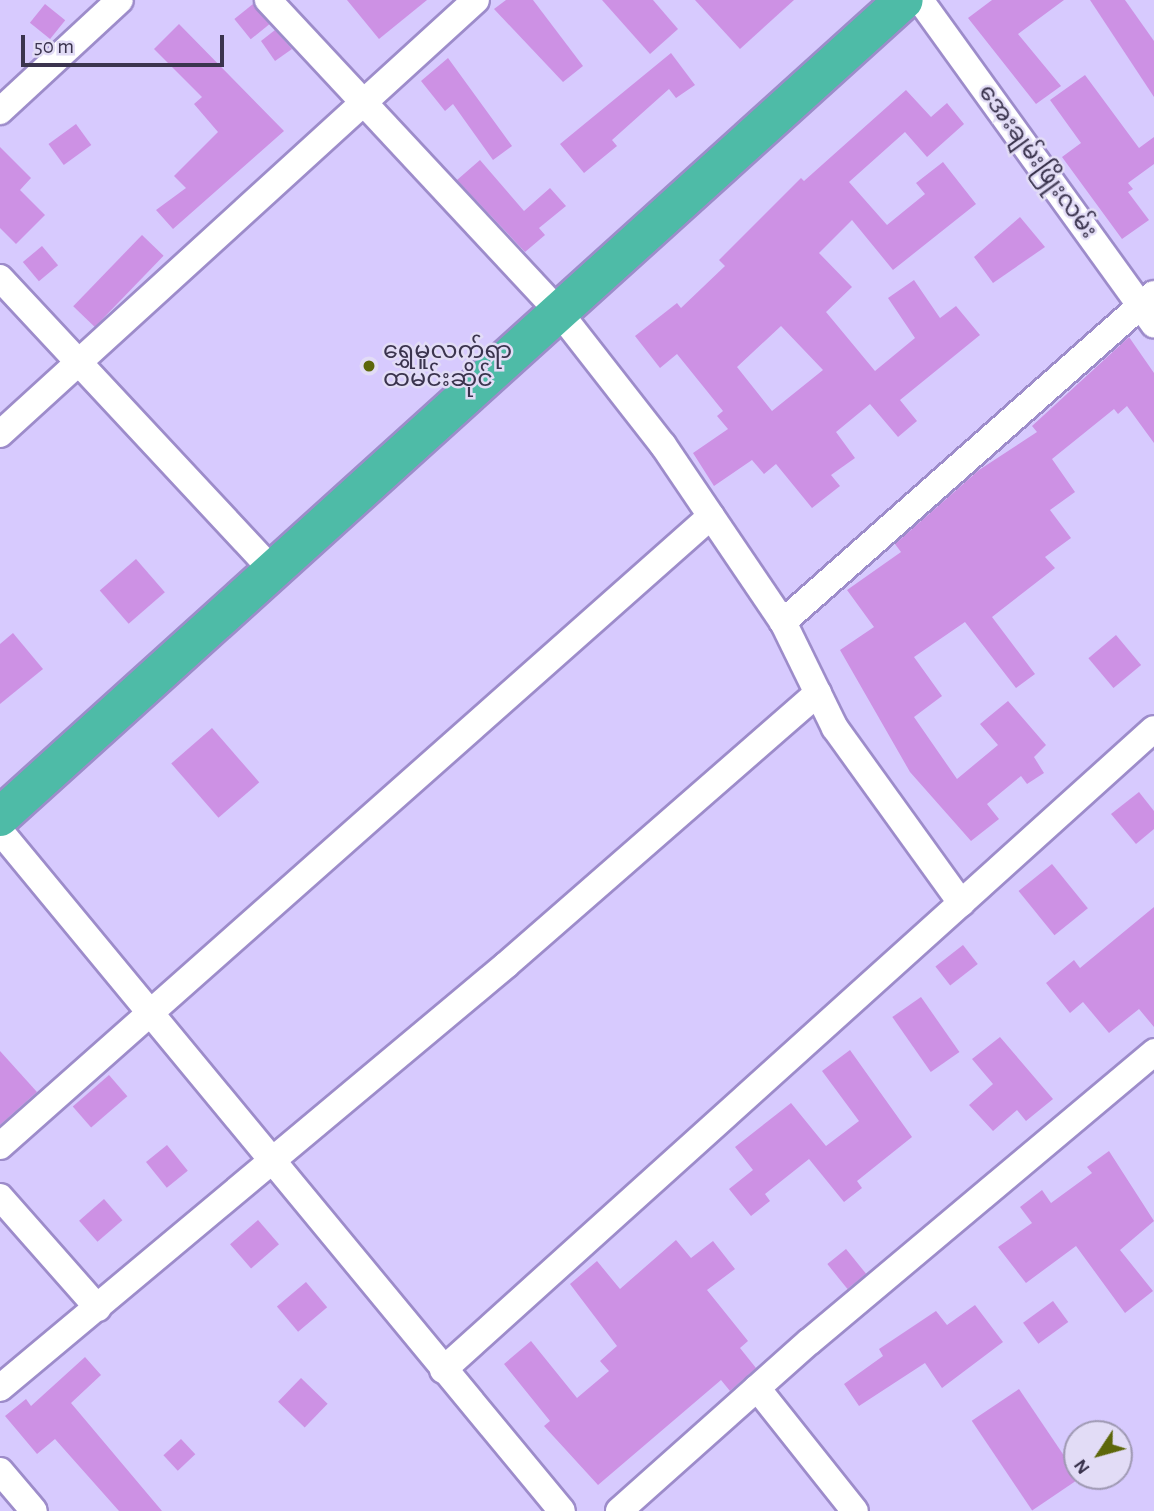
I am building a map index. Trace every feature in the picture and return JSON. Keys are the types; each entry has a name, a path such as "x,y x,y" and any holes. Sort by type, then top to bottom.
{"highway":[{"path":"0,817 904,0"}],"street":[{"path":"0,111 120,0"},
{"path":"268,0 362,105 559,312 663,445 783,622 835,728 961,903"},
{"path":"0,434 476,0"},
{"name":"အေးချမ်းဖြိုးလမ်း","path":"920,0 1150,308"},
{"path":"0,278 273,571"},
{"path":"783,622 1150,308"},
{"path":"0,1146 711,516"},
{"path":"0,1388 274,1163 818,693"},
{"path":"443,1370 1154,729"},
{"path":"0,831 562,1511"},
{"path":"619,1511 757,1388 1154,1052"},
{"path":"0,1196 98,1308"},
{"path":"757,1388 855,1511"},
{"path":"0,1471 34,1511"}],"building":[{"path":"347,0 427,0 379,39"},
{"path":"506,0 533,0 583,66 563,82 494,9"},
{"path":"602,0 653,0 678,29 650,54"},
{"path":"695,0 794,0 740,49"},
{"path":"992,0 1064,0 1018,34 1061,86 1036,104 968,18"},
{"path":"1090,0 1125,0 1154,41 1154,97"},
{"path":"45,4 65,20 50,39 30,23"},
{"path":"253,4 269,24 251,39 234,19"},
{"path":"179,24 284,131 173,229 156,210 186,188 174,176 218,132 194,104 202,97 154,49"},
{"path":"275,30 292,49 275,61 261,41"},
{"path":"671,53 695,85 676,98 669,89 612,140 617,146 584,173 560,144"},
{"path":"448,58 512,146 493,160 453,104 445,111 421,81"},
{"path":"1085,75 1139,148 1154,137 1154,164 1128,183 1133,189 1128,192 1149,220 1122,239 1062,157 1081,143 1050,100"},
{"path":"906,90 931,117 947,103 964,124 927,157 905,132 849,182 887,225 925,194 916,183 943,162 976,204 893,270 852,220 819,253 852,287 826,312 875,371 915,338 888,298 914,280 940,318 956,306 980,335 900,400 917,421 898,437 870,404 836,432 855,458 831,475 840,486 812,508 776,464 764,474 752,460 714,486 693,453 728,429 717,416 723,411 677,354 660,368 635,336 677,303 681,308 725,266 719,260 801,178 804,181","holes":["781,326 823,370 772,411 737,367"]},
{"path":"76,124 91,145 64,165 48,144"},
{"path":"0,147 31,178 20,190 45,215 16,244 0,228"},
{"path":"480,160 524,211 550,188 566,206 539,228 545,235 525,252 457,180"},
{"path":"1020,217 1045,247 993,283 974,257"},
{"path":"142,235 164,256 95,327 73,306"},
{"path":"42,246 58,265 39,281 23,262"},
{"path":"1129,337 1154,373 1154,443 1127,406 1118,414 1114,409 1052,459 1075,492 1050,510 1071,538 1045,557 1055,568 992,617 1035,674 1016,688 965,622 914,657 942,696 914,717 957,779 998,745 980,724 1008,701 1046,745 1034,757 1044,773 1027,784 1021,776 987,804 999,819 971,841 910,772 840,650 874,627 847,590 901,552 895,544 979,470 1037,432 1032,426"},
{"path":"136,559 165,592 129,624 100,590"},
{"path":"13,633 43,669 0,704 0,644"},
{"path":"1116,635 1141,665 1113,688 1088,658"},
{"path":"212,728 259,782 218,818 171,763"},
{"path":"1139,792 1154,811 1154,829 1136,844 1111,814"},
{"path":"1052,864 1088,908 1054,935 1019,891"},
{"path":"1154,907 1154,1027 1139,1009 1109,1033 1083,1002 1070,1013 1046,983 1074,960 1080,968"},
{"path":"963,945 978,964 950,985 935,967"},
{"path":"921,997 959,1052 931,1072 892,1017"},
{"path":"1000,1037 1053,1099 1026,1121 1017,1110 993,1131 969,1105 993,1084 972,1059"},
{"path":"850,1050 912,1137 857,1181 862,1188 844,1202 809,1159 765,1194 770,1201 751,1216 729,1189 753,1170 735,1147 791,1103 826,1146 859,1121 822,1071"},
{"path":"0,1051 37,1092 0,1125"},
{"path":"109,1075 127,1096 91,1128 73,1106"},
{"path":"167,1145 188,1171 167,1188 146,1162"},
{"path":"1109,1151 1154,1221 1120,1250 1153,1291 1125,1313 1076,1246 1026,1283 998,1247 1032,1223 1020,1207 1042,1190 1051,1203 1092,1173 1087,1167"},
{"path":"104,1199 122,1220 97,1242 79,1221"},
{"path":"258,1220 279,1244 251,1268 230,1244"},
{"path":"676,1240 691,1258 713,1241 735,1269 707,1290 748,1341 740,1348 756,1368 730,1391 721,1380 598,1485 544,1426 550,1421 504,1364 531,1341 577,1398 609,1371 600,1361 617,1346 570,1284 597,1261 620,1289"},
{"path":"846,1249 866,1274 847,1289 827,1264"},
{"path":"306,1282 327,1307 298,1332 277,1306"},
{"path":"1053,1301 1068,1322 1038,1344 1023,1323"},
{"path":"975,1305 1003,1342 942,1388 925,1363 859,1406 844,1384 883,1356 879,1349 936,1311 947,1325"},
{"path":"85,1357 101,1375 71,1403 162,1511 119,1511 55,1439 37,1454 5,1416 26,1399 31,1406"},
{"path":"301,1378 328,1404 305,1427 278,1402"},
{"path":"1019,1389 1063,1454 1063,1490 1032,1510 972,1421"},
{"path":"181,1439 195,1454 178,1471 163,1455"}],"place":[{"name":"ရွှေမူလက်ရာ ထမင်းဆိုင်","path":"369,366"}]}
